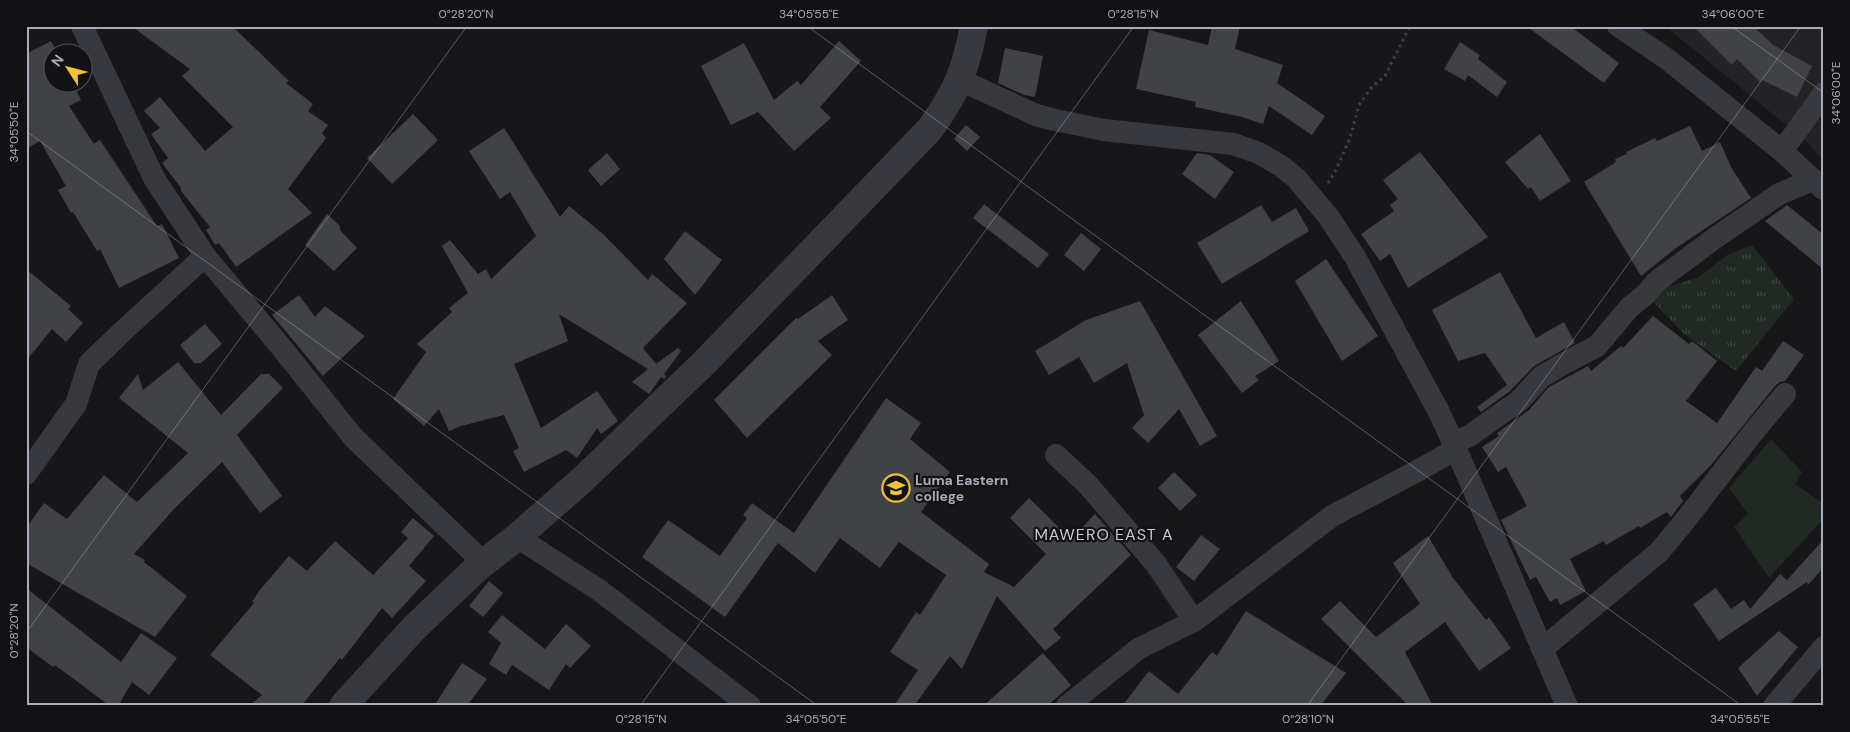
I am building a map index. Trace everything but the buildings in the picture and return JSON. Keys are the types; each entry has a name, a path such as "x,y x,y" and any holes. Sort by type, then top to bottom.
{"street":[{"path":"82,26 154,178 205,256 281,347 353,438 483,562"},
{"path":"343,706 414,628 483,562 517,537 582,480 704,363 930,129 949,102 960,80 968,57 974,26"},
{"path":"1618,26 1666,59 1782,151 1818,185"},
{"path":"960,80 1036,115 1055,120 1104,130 1233,144 1259,153 1281,166 1296,178 1328,216 1355,257 1439,412 1567,706"},
{"path":"1782,151 1824,93"},
{"path":"1067,706 1138,649 1194,621 1332,516 1421,469 1520,401 1542,377 1598,346 1629,308 1646,294 1656,282 1715,238 1779,194 1818,185"},
{"path":"26,474 76,404 89,364 205,256"},
{"path":"1542,650 1659,552 1750,435 1785,394"},
{"path":"1056,455 1088,486 1156,564 1194,621"},
{"path":"517,537 599,590 750,706"},
{"path":"1774,706 1824,647"}],"path":[{"path":"1316,202 1336,170 1350,138 1359,105 1371,88 1384,76 1410,26"}],"shaded area":[{"path":"1665,26 1824,26 1824,161 1808,143"}],"green space":[{"path":"1752,245 1794,299 1736,371 1684,334 1646,294 1699,277 1727,255"},
{"path":"1771,439 1802,472 1795,484 1824,504 1824,518 1769,578 1734,527 1748,514 1729,488"}],"place":[{"name":"Luma Eastern college","path":"896,488"}],"district":[{"name":"MAWERO EAST A","path":"1104,534"}]}
